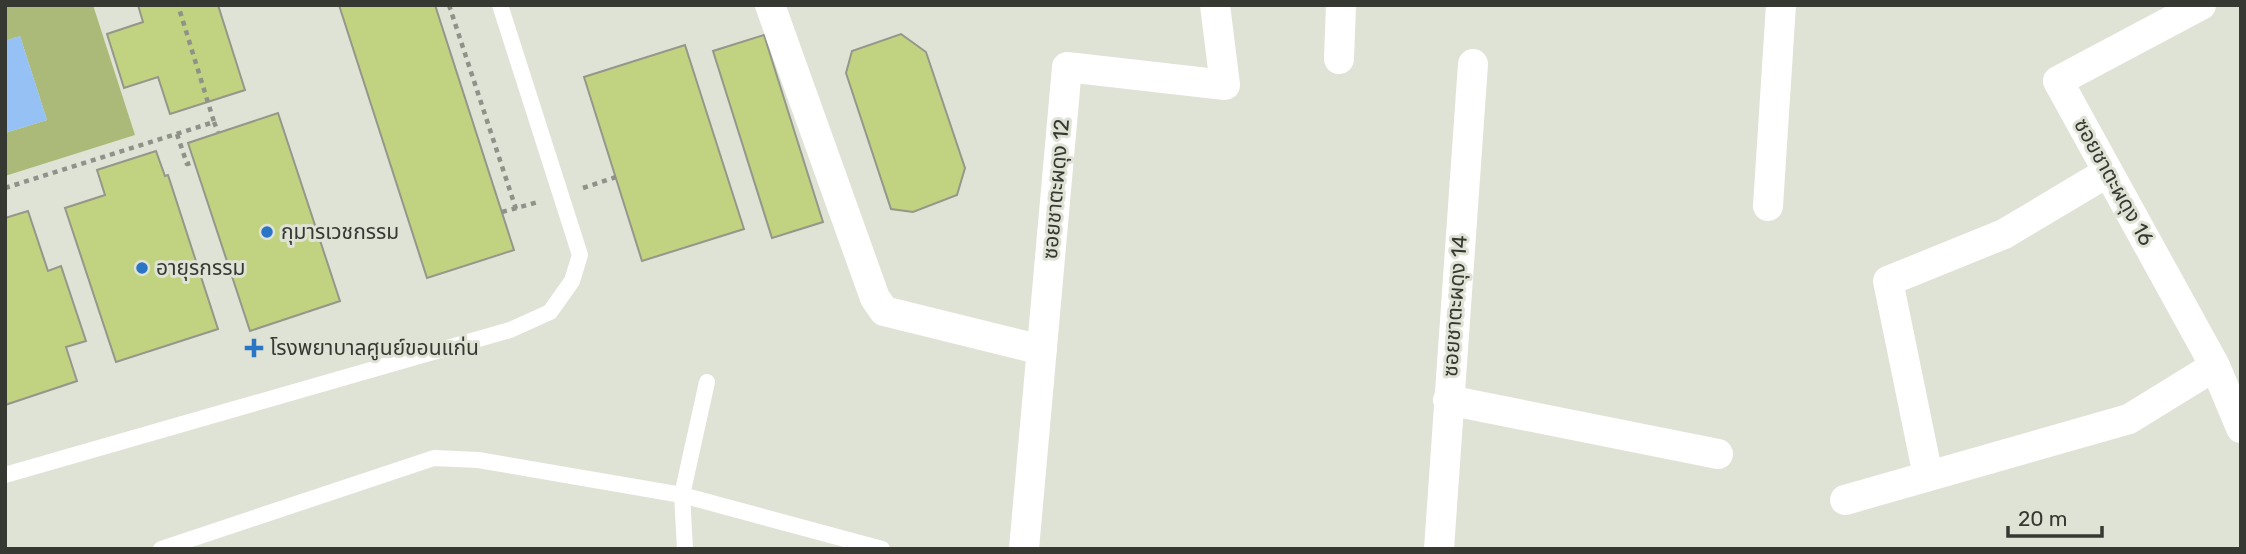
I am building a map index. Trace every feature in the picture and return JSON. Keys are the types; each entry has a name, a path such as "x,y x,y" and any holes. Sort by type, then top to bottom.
{"street":[{"path":"770,5 875,298 884,311 1042,350"},
{"name":"ซอยชาตะผดุง 12","path":"1024,549 1067,67 1225,85 1215,5"},
{"path":"1339,59 1341,5"},
{"path":"1768,206 1781,5"},
{"name":"ซอยชาตะผดุง 16","path":"2201,5 2058,81 2215,366 2241,428"},
{"name":"ซอยชาตะผดุง 14","path":"1439,549 1473,64"},
{"path":"1928,476 1888,281 2004,234 2108,172"},
{"path":"1845,500 2129,419 2215,366"},
{"path":"1448,400 1718,454"}],"lane":[{"path":"5,475 510,330 550,312 572,281 580,255 500,5"},
{"path":"685,549 682,495 707,382"},
{"path":"161,549 434,458 478,460 682,495 882,549"}],"path":[{"path":"178,5 218,132"},
{"path":"449,5 516,209"},
{"path":"5,188 214,122"},
{"path":"177,134 187,164 194,162"}],"green space":[{"path":"5,5 93,5 135,135 5,176 5,133 47,120 20,36 5,41"}],"water":[{"path":"20,36 47,120 5,133 5,41"}],"building":[{"path":"138,5 218,5 245,90 170,114 158,77 124,88 107,34 143,22"},
{"path":"339,5 435,5 514,250 427,278"},
{"path":"901,34 926,52 965,168 957,195 913,212 891,209 846,73 852,51"},
{"path":"764,35 823,222 772,238 713,51"},
{"path":"685,45 744,229 642,261 584,77"},
{"name":"กุมารเวชกรรม","path":"278,113 340,301 250,331 188,143"},
{"name":"อายุรกรรม","path":"156,151 165,176 168,175 218,329 116,362 65,208 105,195 97,170"},
{"path":"28,211 48,271 61,266 86,341 66,347 77,381 5,405 5,218"}],"place":[{"name":"กุมารเวชกรรม","path":"267,232"},
{"name":"อายุรกรรม","path":"142,268"},
{"name":"โรงพยาบาลศูนย์ขอนแก่น","path":"254,348"}]}
